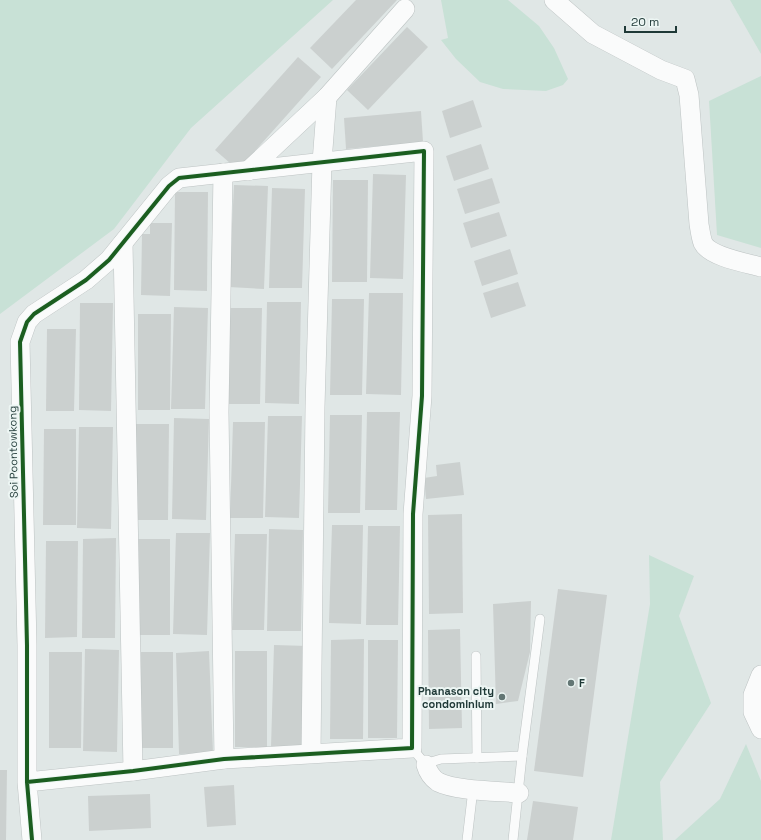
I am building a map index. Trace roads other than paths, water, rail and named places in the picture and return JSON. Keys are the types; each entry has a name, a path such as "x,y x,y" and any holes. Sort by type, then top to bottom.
{"street":[{"path":"554,0 593,34 661,70 685,79 689,95 699,224 704,244 725,258 761,267"},
{"path":"248,171 327,97 404,9"},
{"path":"311,753 315,407 322,162 327,97"},
{"path":"27,782 133,771 224,759 412,748 413,514 422,396 424,151 223,173 219,412 224,759"},
{"name":"Soi Poontowkong","path":"32,840 27,782 27,645 20,342 26,322 34,314 98,271 109,260 169,186 180,178 223,173"},
{"path":"123,243 133,771"},
{"path":"761,675 753,695 753,712 761,729"},
{"path":"426,765 430,774 437,781 450,786 519,793"}],"lane":[{"path":"513,840 522,756 540,619"},
{"path":"476,656 477,758"},
{"path":"412,748 426,765 441,759 522,756"},
{"path":"467,840 473,789"}],"place":[{"name":"F","path":"571,683"},
{"name":"Phanason city condominium","path":"502,697"}]}
